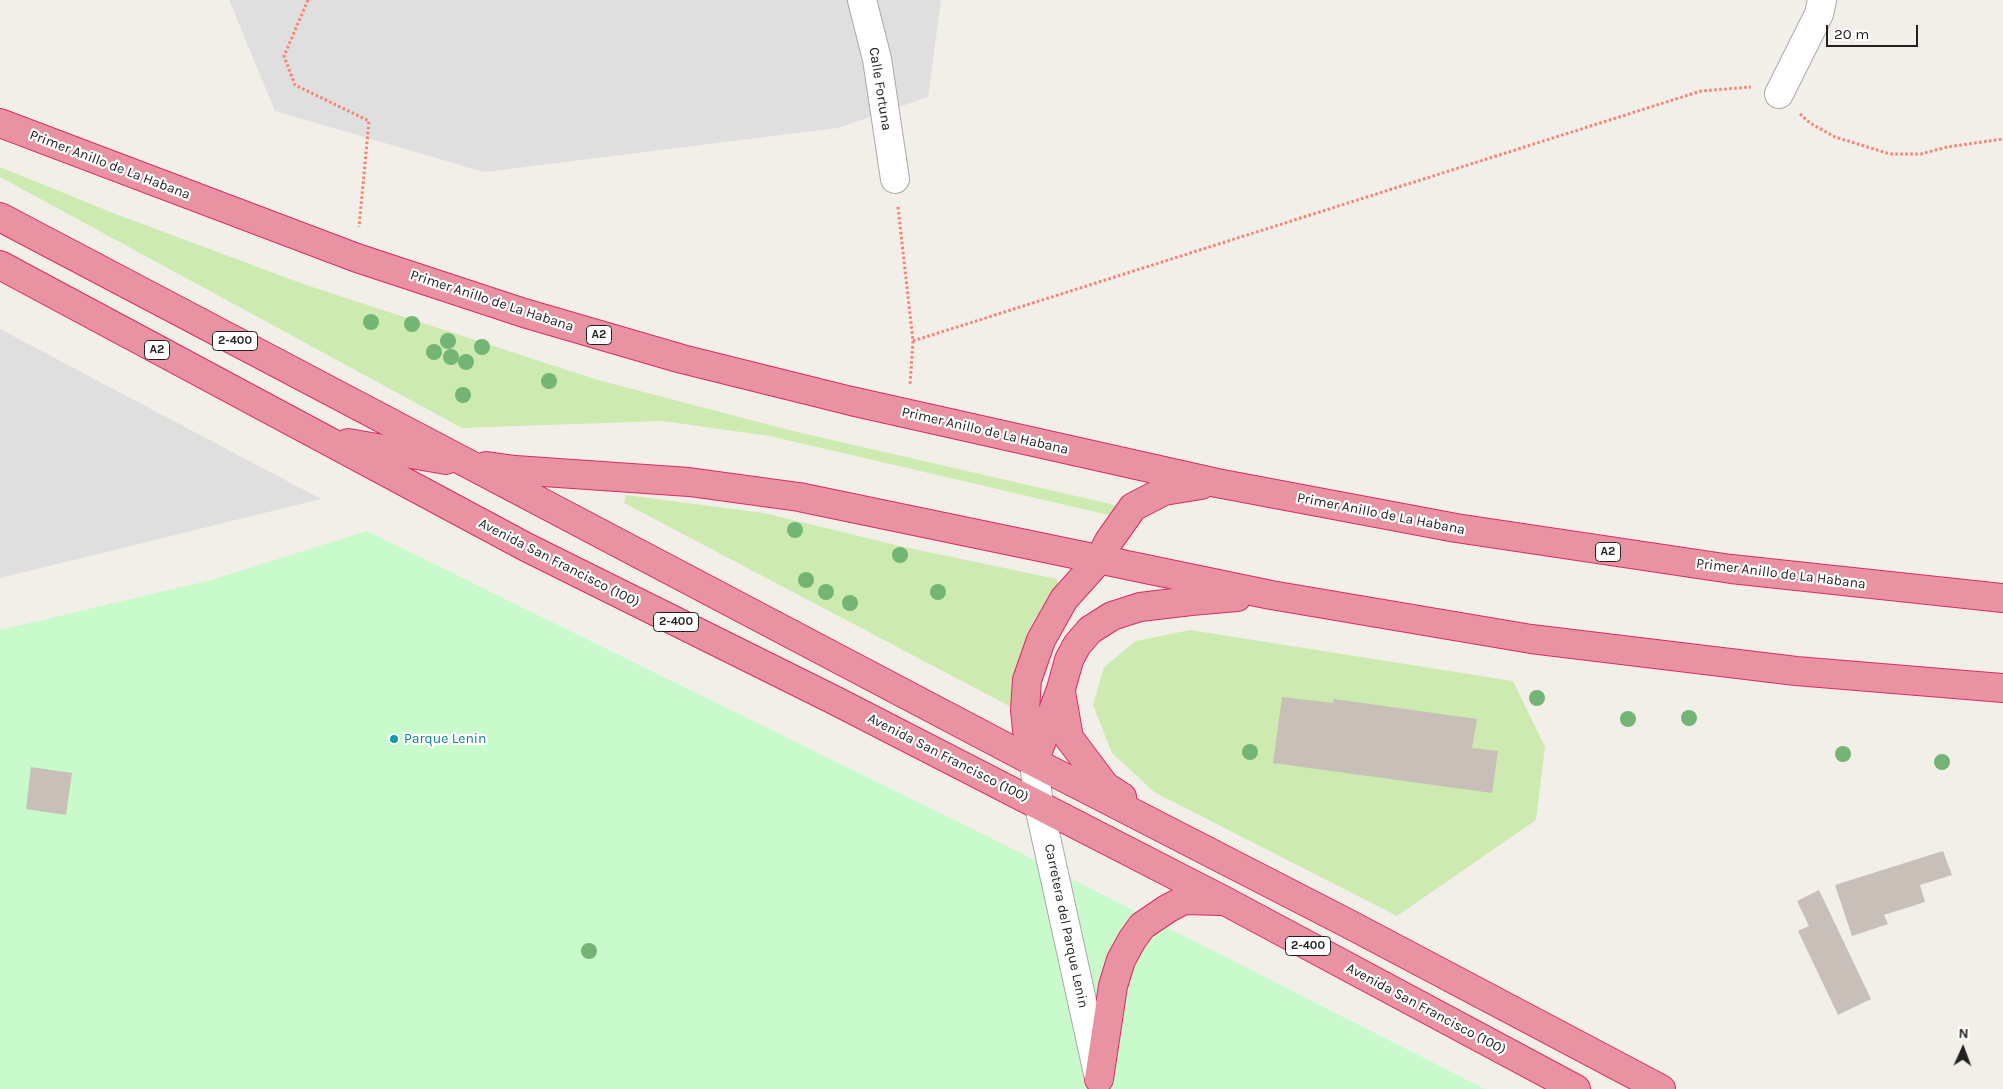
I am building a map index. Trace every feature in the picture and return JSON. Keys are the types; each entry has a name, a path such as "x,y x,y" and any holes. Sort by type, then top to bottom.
{"highway":[{"name":"Primer Anillo de La Habana","path":"0,123 356,258 524,313 682,359 903,412 1217,483 1550,544 1731,569 2003,598"},
{"name":"2-400","path":"0,218 1034,762 1349,924 1661,1089"},
{"name":"A2","path":"0,265 315,435 380,450 515,470 689,482 799,497 1271,595 1531,639 1796,671 2003,688"},
{"name":"Avenida San Francisco (100)","path":"315,435 526,547 836,700 1225,901 1576,1089"},
{"path":"1034,762 1027,730 1027,680 1031,664 1041,640 1064,599 1099,560 1109,541 1133,507 1164,491 1217,483"},
{"path":"1034,762 1061,689 1069,660 1077,644 1090,630 1112,616 1140,607 1173,602 1271,595"},
{"path":"1061,689 1069,738 1105,786 1222,860"},
{"path":"1100,1084 1113,986 1121,960 1132,940 1142,926 1167,908 1184,900 1225,901"}],"street":[{"name":"Calle Fortuna","path":"862,0 877,58 895,179"},
{"path":"1780,94 1819,14 1822,0"},
{"name":"Carretera del Parque Lenin","path":"1034,762 1039,806 1100,1084"}],"path":[{"path":"308,0 284,56 295,85 369,121 356,258"},
{"path":"913,341 1701,91 1734,87 1758,87 1780,94 1810,123 1835,137 1890,154 1921,154 1946,147 2003,139"},
{"path":"895,179 913,341 912,377 903,412"}],"shaded area":[{"path":"229,0 941,0 928,97 838,128 484,172 275,111"},
{"path":"0,329 321,499 0,578"}],"green space":[{"path":"0,167 113,213 306,285 598,380 793,431 1115,505 1113,516 770,436 662,421 462,428 0,177"},
{"path":"626,495 764,513 904,547 1057,579 1060,590 1035,619 1020,656 1013,708 624,503"},
{"name":"Parque Lenin","path":"367,531 1009,847 1485,1089 0,1089 0,630 211,580"},
{"path":"1190,630 1513,681 1545,747 1536,820 1397,916 1154,792 1112,753 1093,705 1104,667 1136,641"}],"building":[{"path":"1282,697 1333,703 1334,699 1477,719 1472,748 1498,751 1492,793 1273,763"},
{"path":"31,767 72,773 66,815 26,809"},
{"path":"1943,851 1952,875 1920,885 1925,902 1884,915 1888,924 1852,936 1835,885"},
{"path":"1819,890 1871,999 1838,1015 1798,931 1809,926 1797,901"}],"place":[{"name":"Parque Lenin","path":"394,739"}]}
